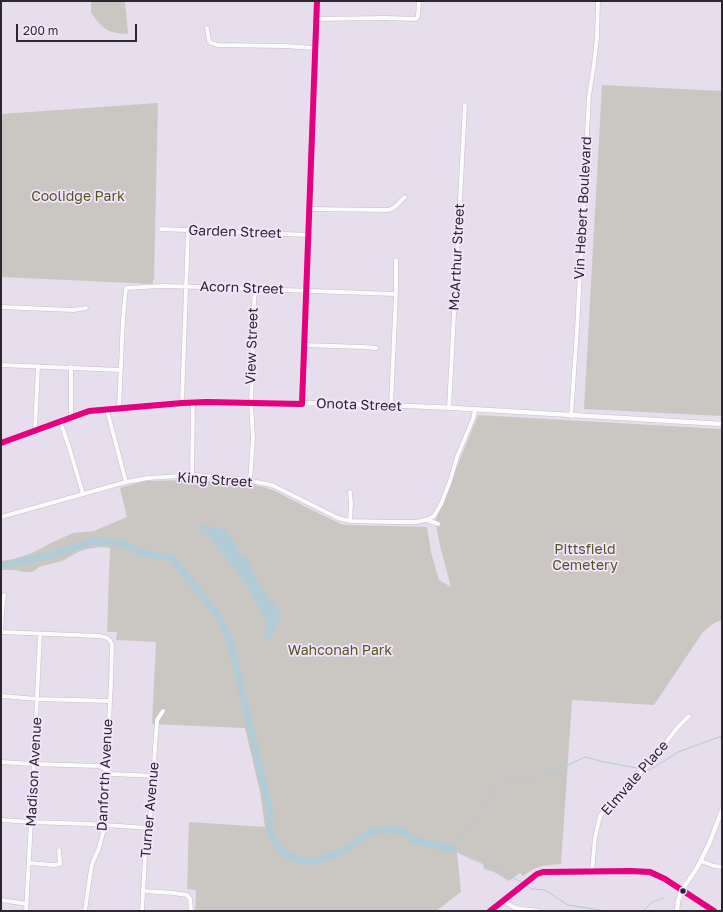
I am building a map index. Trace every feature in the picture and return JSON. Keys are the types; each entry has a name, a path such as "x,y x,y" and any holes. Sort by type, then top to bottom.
{"street":[{"path":"302,404 317,1"},
{"name":"Vin Hebert Boulevard","path":"571,416 589,96 597,37 598,1"},
{"path":"316,19 416,19 418,16 418,2"},
{"path":"207,28 209,40 211,43 218,45 315,48"},
{"name":"McArthur Street","path":"448,408 465,105"},
{"path":"309,209 382,211 396,207 405,197"},
{"name":"Garden Street","path":"161,229 308,235"},
{"path":"182,403 188,231"},
{"path":"391,406 396,260"},
{"name":"Acorn Street","path":"121,370 126,288 187,286 396,294"},
{"name":"View Street","path":"250,481 253,439 251,403 253,353 252,332 255,289"},
{"path":"1,307 73,310 86,308"},
{"path":"304,345 376,348"},
{"path":"1,365 121,370 119,408"},
{"path":"35,430 38,366"},
{"path":"70,417 71,367"},
{"name":"Onota Street","path":"1,443 89,411 182,403 345,404 448,408 722,424"},
{"path":"192,476 193,403"},
{"path":"107,410 126,482"},
{"path":"426,520 434,516 441,504 475,410"},
{"path":"60,421 83,494"},
{"name":"King Street","path":"1,517 126,482 148,478 192,476 220,477 272,485 338,518 350,521 416,522 426,520"},
{"path":"350,492 350,521"},
{"path":"426,520 438,524"},
{"path":"4,596 1,632 40,634"},
{"name":"Danforth Avenue","path":"40,634 98,636 107,638 112,644 104,825 99,848 92,864 85,911"},
{"name":"Madison Avenue","path":"26,911 32,822 40,634"},
{"path":"1,696 37,699 110,701"},
{"name":"Turner Avenue","path":"142,911 146,840 149,828 157,720 163,711"},
{"name":"Elmvale Place","path":"592,871 595,838 600,816 609,804 645,769 677,728 689,716"},
{"path":"1,762 99,766 112,774 153,776"},
{"path":"677,911 678,901 682,890 698,868 722,810"},
{"path":"1,820 149,828"},
{"path":"29,863 60,864 59,850"},
{"path":"701,861 714,866 722,867"},
{"path":"490,911 537,874 543,872 630,871 650,872 665,879 714,911"},
{"path":"143,891 187,895 190,899 191,911"},
{"path":"1,900 27,904"},
{"path":"504,900 510,906 517,909 538,911"}],"green space":[{"path":"91,1 125,1 128,34 115,33 102,26 91,13"},
{"path":"602,85 722,91 722,416 584,409"},
{"name":"Coolidge Park","path":"158,103 153,284 1,277 1,114"},
{"path":"478,415 722,429 722,620 714,623 703,632 654,705 572,700 561,864 540,867 523,876 520,873 509,881 494,872 484,869 483,863 457,852 461,892 436,911 195,911 196,890 187,889 189,822 265,827 260,792 245,728 152,724 156,642 116,640 117,632 107,632 110,548 101,547 80,551 62,561 39,567 31,572 1,570 1,561 14,559 32,553 73,533 94,531 127,517 120,488 144,481 191,480 264,487 341,524 427,527 431,552 439,580 451,587 435,521"}],"water":[{"path":"202,525 227,530 241,553 249,559 253,573 277,608 280,615 278,626 267,640 264,640 266,628 263,616 245,583 211,539 200,530 199,526"}],"waterway":[{"path":"1,566 51,555 92,541 125,544 140,553 172,558 220,618 231,644 270,812 270,832 275,842 285,854 304,861 315,861 345,850 374,831 386,830 403,832 414,840 452,849"},
{"path":"646,769 650,770 678,752 722,736"},
{"path":"523,883 495,868 471,859 452,849 486,803 493,788 512,779 529,779 543,775 554,769 566,766 586,757 643,769"},
{"path":"526,885 532,889 545,890 568,905 602,911"},
{"path":"643,911 652,902 664,898"}],"transit line":[{"path":"1,443 89,411 207,402 302,404 317,1"},
{"path":"490,911 537,874 543,872 631,871 650,872 665,879 714,911"}],"park label":[{"name":"Pittsfield Cemetery","path":"585,558"},
{"name":"Wahconah Park","path":"340,651"}]}
